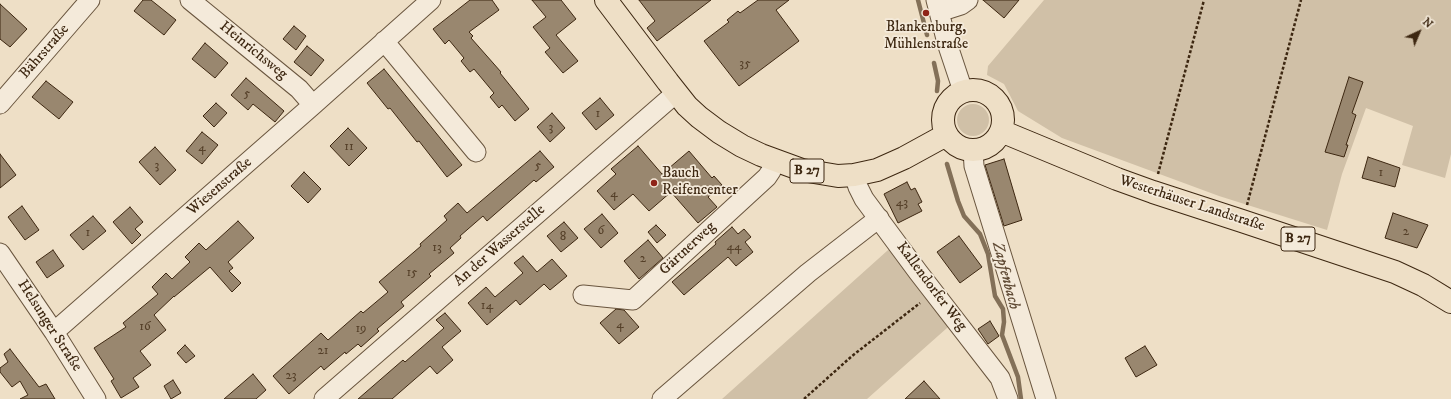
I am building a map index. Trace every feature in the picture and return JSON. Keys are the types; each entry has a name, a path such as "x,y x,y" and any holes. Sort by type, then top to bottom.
{"main road":[{"name":"B 27","path":"606,0 676,93 699,117 718,132 742,146 774,160 802,170 821,174 838,176 854,175 877,170 904,158 946,135"},
{"path":"980,90 986,92 995,99 1001,109 1001,131 994,141 985,148 973,150 958,146 946,135 942,122 944,109 952,98 964,91 980,90"},
{"name":"Westerhäuser Landstraße","path":"1001,131 1117,179 1153,192 1395,272 1423,285 1451,302"}],"street":[{"name":"Bährstraße","path":"0,104 90,0"},
{"name":"Heinrichsweg","path":"190,0 299,89 313,105"},
{"name":"Wiesenstraße","path":"54,332 431,0"},
{"path":"964,91 949,48 938,6 961,5 968,0"},
{"path":"384,41 476,152"},
{"name":"An der Wasserstelle","path":"324,399 676,93"},
{"path":"973,150 974,166 1046,399"},
{"name":"Gärtnerweg","path":"584,295 633,300 767,177 771,171 774,160"},
{"name":"Kallendorfer Weg","path":"854,175 858,187 879,218 933,292 1000,378 1008,399"},
{"path":"662,399 808,273 879,218"},
{"name":"Helsunger Straße","path":"0,253 54,332 96,399"}],"path":[{"path":"1153,192 1204,0"},
{"path":"1242,221 1302,0"},
{"path":"804,399 852,356 933,292"}],"shaded area":[{"path":"1044,0 1451,0 1451,154 1445,178 1402,165 1413,126 1366,108 1342,174 1327,230 1219,196 1062,138 1018,111 1004,84 987,75 988,66"},
{"path":"970,104 976,104 985,108 989,120 985,132 976,136 970,136 961,132 957,123 957,117 961,108"},
{"path":"897,242 956,320 867,399 722,399"}],"building":[{"path":"143,0 151,0 176,20 164,35 134,11"},
{"path":"470,0 492,0 499,10 469,32 473,36 471,38 501,72 500,73 529,109 515,121 502,105 499,108 490,97 494,93 474,69 470,72 461,61 464,58 449,40 445,44 433,29"},
{"path":"532,0 561,0 576,19 556,35 578,61 563,73 545,52 550,48 533,27 546,17"},
{"path":"639,0 711,0 657,41 647,28 655,21"},
{"path":"758,0 789,0 776,10 799,41 739,86 704,41 729,22 727,20 738,11 740,13"},
{"path":"983,0 1019,0 1004,18"},
{"path":"0,4 27,29 10,47 0,39"},
{"path":"294,26 306,36 296,50 283,39"},
{"path":"205,43 228,63 215,78 192,59"},
{"path":"307,46 324,60 311,76 294,62"},
{"path":"384,69 462,165 447,177 419,141 417,142 390,108 388,109 367,83"},
{"path":"1349,77 1363,82 1352,113 1356,115 1346,145 1348,145 1344,157 1325,152"},
{"path":"246,78 284,111 275,122 253,104 248,110 231,95"},
{"path":"46,81 73,102 59,119 32,97"},
{"path":"600,98 614,115 596,130 582,113"},
{"path":"216,103 227,113 214,127 203,116"},
{"path":"552,113 565,128 550,142 537,127"},
{"path":"348,128 367,148 349,166 330,146"},
{"path":"202,132 218,145 202,164 186,151"},
{"path":"638,146 662,174 689,151 712,178 714,176 722,185 708,197 717,207 698,223 671,192 649,211 633,194 614,210 597,191 616,174 611,169"},
{"path":"155,147 176,170 160,185 139,162"},
{"path":"540,151 554,167 536,182 534,180 487,221 483,216 460,236 461,238 450,248 454,253 429,274 431,276 401,302 404,306 377,329 379,331 361,347 358,344 346,354 345,352 324,370 321,366 289,394 273,376 321,333 328,340 361,311 363,313 388,292 379,282 421,246 420,244 447,220 444,216 458,203 467,213"},
{"path":"0,154 16,175 0,188"},
{"path":"1368,157 1400,168 1395,187 1362,178"},
{"path":"1004,159 1022,220 1004,226 985,165"},
{"path":"304,172 321,189 308,203 291,186"},
{"path":"907,182 911,190 915,188 922,202 918,204 922,211 898,223 884,194"},
{"path":"22,206 39,230 25,240 8,217"},
{"path":"130,207 143,222 135,229 141,235 132,244 113,222"},
{"path":"1393,213 1428,225 1417,248 1385,238"},
{"path":"602,214 618,233 601,248 584,229"},
{"path":"93,216 106,231 83,250 70,235"},
{"path":"238,221 254,238 228,262 233,268 229,271 241,283 232,292 210,267 174,296 154,315 166,330 140,351 151,365 133,378 139,387 121,398 111,381 114,379 94,348 126,327 123,323 158,294 152,287 166,273 172,279 190,262 185,257 199,243 206,250"},
{"path":"564,222 578,238 561,252 547,236"},
{"path":"656,225 666,235 657,243 648,232"},
{"path":"732,227 738,234 744,229 751,237 745,242 753,252 736,266 728,257 684,295 672,282 716,244 715,242"},
{"path":"959,236 982,267 960,283 937,252"},
{"path":"648,240 663,258 639,279 624,261"},
{"path":"53,250 64,266 47,278 36,262"},
{"path":"523,256 537,272 552,259 567,276 550,290 544,284 520,305 516,300 487,325 468,303 486,287 495,297 523,273 514,263"},
{"path":"616,309 624,310 639,327 619,344 600,323"},
{"path":"445,313 461,331 442,347 453,360 437,374 430,366 392,399 358,399 403,360 405,362 444,328 436,320"},
{"path":"990,321 999,336 988,344 978,329"},
{"path":"185,345 195,356 186,363 177,353"},
{"path":"1145,346 1157,365 1136,377 1125,358"},
{"path":"10,349 39,387 46,384 55,399 20,399 28,395 20,381 12,387 0,372 0,368 8,362 4,354"},
{"path":"253,374 266,390 256,399 224,399"},
{"path":"173,380 181,393 171,399 164,386"},
{"path":"924,381 940,399 905,399"}],"waterway":[{"name":"Zapfenbach","path":"918,0 927,35"},
{"name":"Zapfenbach","path":"934,63 938,81 937,91"},
{"name":"Zapfenbach","path":"947,164 964,216 980,234 988,254 995,296 1003,309 1004,322 1002,335 1018,377 1021,399"}],"place":[{"name":"Blankenburg, Mühlenstraße","path":"926,13"},
{"name":"Bauch Reifencenter","path":"654,183"}]}
